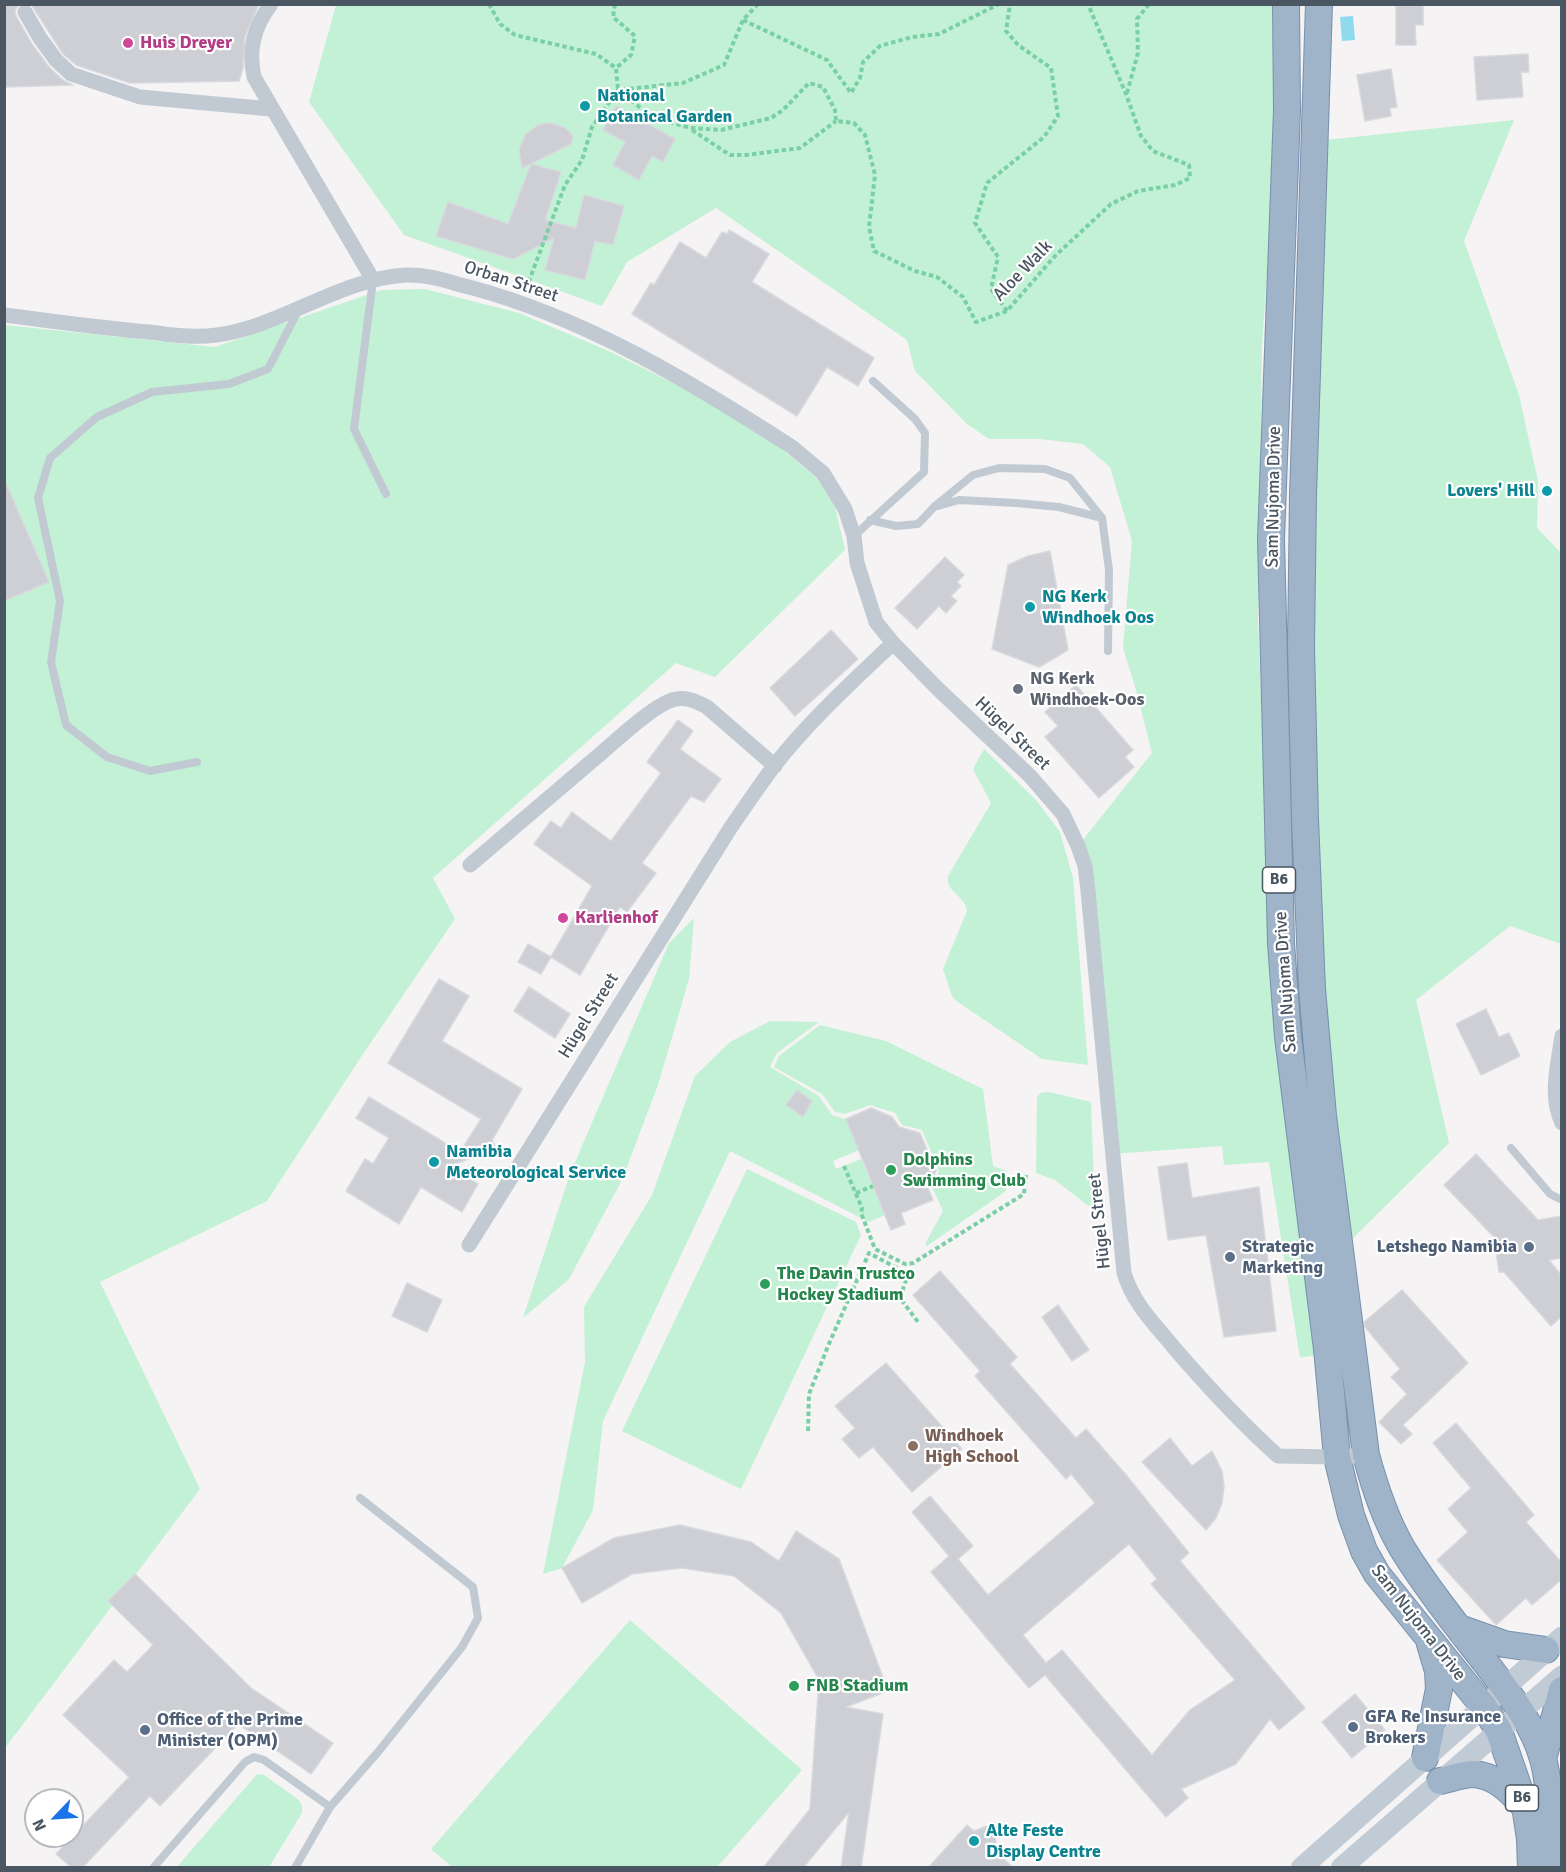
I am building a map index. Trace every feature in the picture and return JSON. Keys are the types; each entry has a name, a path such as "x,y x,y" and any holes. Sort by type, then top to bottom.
{"highway":[{"name":"Sam Nujoma Drive","path":"1286,4 1286,120 1271,539 1281,943 1288,1037 1327,1349 1337,1457 1351,1515 1364,1551 1377,1574 1484,1707 1499,1731 1525,1806 1531,1868"},
{"name":"Sam Nujoma Drive","path":"1319,4 1303,495 1301,647 1305,829 1312,988 1323,1116 1366,1455 1376,1491 1389,1524 1403,1550 1521,1712 1543,1759 1552,1821 1555,1868"},
{"path":"1458,1628 1504,1644 1554,1643"},
{"path":"1425,1758 1439,1689 1438,1671 1430,1641"},
{"path":"1543,1759 1562,1690"},
{"path":"1440,1781 1472,1774 1488,1778 1502,1784 1525,1806"}],"main road":[{"path":"1301,1868 1554,1643"},
{"path":"1341,1868 1562,1676"}],"street":[{"path":"271,4 253,36 250,52 254,77 373,280"},
{"path":"25,12 56,60 71,74 140,97 271,109"},
{"name":"Orban Street","path":"4,315 182,336 217,335 245,328 356,284 407,275 422,276 476,289 539,309 610,341 674,374 792,447 823,473 845,509 854,536 857,563 876,622 893,643"},
{"name":"Hügel Street","path":"469,1245 731,827 775,766 844,689 893,643 1030,776 1063,814 1078,846 1088,891 1124,1273 1133,1298 1244,1426 1278,1456 1366,1455"},
{"path":"470,865 619,738 658,708 673,700 683,698 694,700 707,707 775,766"},
{"path":"1562,1036 1555,1084 1556,1111 1562,1123"}],"lane":[{"path":"373,280 354,429 386,494"},
{"path":"197,762 150,771 107,757 66,725 51,662 60,601 38,498 50,458 97,417 152,392 230,384 268,369 300,307"},
{"path":"854,536 924,472 925,433 915,419 873,381"},
{"path":"870,520 896,526 918,524 973,475 999,468 1045,469 1070,478 1102,518 1109,570 1108,651"},
{"path":"935,507 958,500 1016,503 1059,507 1102,518"},
{"path":"1511,1148 1550,1194 1562,1200"},
{"path":"295,1868 330,1807 462,1647 478,1618 473,1587 360,1498"},
{"path":"153,1868 245,1762 254,1757 264,1760 330,1807"}],"path":[{"path":"615,4 613,16 635,36 631,55 616,68"},
{"path":"618,90 683,83 724,64 743,20 758,4"},
{"path":"743,20 827,60 851,93 860,78 863,62 880,46 912,37 939,34 999,4"},
{"path":"1007,311 991,289 998,257 975,223 987,183 1044,137 1058,116 1051,68 1018,45 1006,31 1010,4"},
{"name":"Aloe Walk","path":"836,121 854,123 865,135 875,175 869,227 874,251 915,271 937,277 963,297 976,322 1007,311 1055,256 1111,204 1138,191 1175,185 1190,178 1189,165 1153,151 1141,136 1088,4"},
{"path":"1126,94 1138,53 1137,19 1149,4"},
{"path":"489,5 500,24 515,35 596,54 616,68 618,90 592,127 582,160 565,185 521,303"},
{"path":"618,90 652,117 690,128 721,130 771,118 783,110 809,83 823,87 835,110 836,121 800,147 746,155 730,155 690,128"},
{"path":"844,1166 862,1209 861,1213 875,1249 905,1264 913,1263 1024,1194 1026,1174"},
{"path":"856,1193 873,1186"},
{"path":"808,1431 809,1394 869,1253 908,1274 900,1298 918,1322"}],"green space":[{"path":"336,5 1278,5 1278,112 1262,346 1258,619 1270,948 1288,1145 1315,1355 1300,1358 1269,1162 1224,1165 1222,1146 1112,1154 1078,846 1152,753 1123,648 1132,541 1110,467 1083,444 1040,439 989,439 967,424 915,371 907,340 716,208 627,262 602,306 404,235 309,102"},
{"path":"1514,120 1464,241 1519,395 1538,481 1537,528 1562,554 1561,944 1510,926 1416,1000 1449,1143 1348,1243 1305,829 1316,141"},
{"path":"425,289 519,313 611,352 695,394 771,440 818,479 835,507 845,550 715,677 676,663 433,878 455,919 267,1201 100,1282 200,1489 5,1748 5,325 215,347 381,290"},
{"path":"984,749 1036,800 1060,832 1073,878 1088,1065 1042,1059 955,1000 943,969 967,911 963,901 952,890 948,876 991,803 974,771"},
{"path":"694,918 689,979 658,1085 622,1180 569,1279 523,1318 570,1174 669,943"},
{"path":"770,1021 819,1022 777,1053 770,1067 819,1096 832,1115 846,1119 859,1150 833,1161 836,1169 861,1159 885,1215 869,1222 730,1151 603,1421 593,1510 562,1568 543,1574 585,1362 584,1307 652,1195 695,1076 730,1042"},
{"path":"820,1025 886,1041 983,1089 993,1166 1007,1171 1006,1191 927,1246 925,1244 943,1211 932,1187 939,1171 922,1130 902,1125 895,1113 870,1105 845,1114 835,1112 822,1094 774,1067 779,1056"},
{"path":"1049,1092 1091,1102 1095,1211 1055,1180 1036,1173 1037,1097 1040,1093"},
{"name":"The Davin Trustco Hockey Stadium","path":"747,1169 856,1222 861,1235 741,1489 622,1431"},
{"path":"630,1620 802,1770 717,1867 452,1867 431,1849"},
{"path":"257,1774 264,1775 295,1797 302,1808 302,1813 269,1867 177,1867"}],"water":[{"path":"1353,16 1355,40 1342,41 1340,17"}],"building":[{"path":"4,4 19,4 15,11 16,16 32,44 49,67 64,81 73,85 4,87"},
{"name":"Huis Dreyer","path":"31,4 259,4 245,36 243,68 239,81 130,83 76,65 63,54"},
{"path":"1396,6 1423,6 1423,25 1415,25 1416,45 1396,45"},
{"path":"1528,54 1529,72 1521,72 1523,97 1477,100 1474,57"},
{"path":"1391,69 1397,107 1390,108 1391,116 1365,121 1357,75"},
{"path":"616,106 675,139 663,162 652,156 639,180 613,165 625,142 603,130"},
{"path":"550,123 570,132 573,137 571,144 522,168 519,150 525,135 538,125"},
{"path":"531,164 561,172 545,220 576,228 584,195 624,206 613,245 595,241 585,280 545,270 554,238 513,259 436,236 448,202 508,224"},
{"path":"729,230 769,254 752,282 874,358 858,386 827,367 797,416 632,314 651,283 654,285 680,242 706,258 722,232 728,234"},
{"path":"4,479 49,582 4,601"},
{"name":"NG Kerk Windhoek Oos","path":"1050,551 1068,650 1039,667 992,649 1008,565 1028,556"},
{"path":"945,557 964,575 957,582 961,586 951,596 957,601 946,613 939,606 917,629 895,608"},
{"path":"831,630 858,659 795,716 770,688"},
{"path":"1076,685 1133,750 1125,757 1134,767 1099,798 1045,737 1058,726 1045,712"},
{"path":"678,720 693,731 680,749 721,779 704,802 691,796 642,863 656,873 627,912 620,907 580,975 551,957 592,886 534,844 551,821 561,828 572,812 611,841 661,773 647,762"},
{"path":"528,944 551,957 541,974 518,962"},
{"path":"439,979 469,996 442,1041 522,1089 492,1140 496,1148 450,1166 478,1184 462,1212 421,1187 399,1224 346,1191 365,1159 373,1164 389,1138 356,1118 369,1097 460,1152 481,1119 388,1063"},
{"path":"529,987 570,1014 555,1038 514,1011"},
{"path":"1486,1009 1499,1037 1509,1033 1520,1056 1481,1075 1456,1024"},
{"path":"797,1090 812,1101 803,1117 786,1105"},
{"path":"871,1108 892,1117 899,1127 920,1133 936,1171 927,1186 933,1200 901,1213 905,1224 891,1230 846,1119"},
{"name":"Letshego Namibia","path":"1476,1154 1538,1220 1562,1216 1562,1258 1549,1260 1562,1276 1562,1316 1551,1326 1504,1272 1499,1272 1494,1237 1444,1185"},
{"path":"1187,1163 1192,1198 1259,1187 1276,1331 1224,1337 1206,1235 1168,1240 1158,1167"},
{"path":"940,1271 1017,1357 1010,1364 1076,1438 1086,1429 1127,1476 1189,1553 1180,1561 1305,1708 1279,1730 1270,1719 1236,1764 1181,1789 1188,1798 1166,1817 1045,1675 1029,1688 931,1572 949,1556 912,1512 930,1496 973,1546 958,1559 988,1595 1095,1503 1071,1474 1066,1479 975,1376 980,1371 913,1295","holes":["1129,1544 1157,1579 1151,1584 1235,1680 1190,1710 1152,1755 1062,1650 1046,1663 1023,1635"]},
{"path":"407,1283 442,1300 427,1332 392,1316"},
{"path":"1402,1290 1468,1363 1403,1425 1412,1434 1401,1444 1379,1422 1407,1394 1391,1377 1400,1369 1365,1327 1364,1322"},
{"path":"1058,1305 1089,1350 1072,1361 1042,1317"},
{"path":"886,1363 962,1449 912,1492 873,1447 859,1458 842,1439 855,1428 835,1406"},
{"path":"1456,1423 1534,1515 1526,1522 1562,1563 1562,1579 1532,1605 1526,1598 1496,1625 1437,1560 1468,1532 1448,1509 1471,1488 1433,1443"},
{"path":"1170,1438 1192,1466 1212,1451 1222,1471 1224,1486 1222,1503 1216,1518 1206,1530 1142,1462"},
{"path":"680,1525 751,1542 779,1561 796,1531 839,1559 888,1691 846,1707 883,1714 861,1868 841,1868 849,1812 803,1868 763,1868 810,1809 819,1680 781,1613 734,1576 682,1568 632,1574 582,1603 562,1568 614,1538"},
{"path":"135,1574 251,1688 333,1743 311,1774 238,1724 160,1806 150,1796 82,1868 72,1868 56,1854 62,1848 84,1848 84,1824 129,1777 63,1715 114,1660 127,1672 153,1645 108,1601"},
{"path":"1355,1694 1385,1730 1352,1758 1322,1722"},
{"name":"Alte Feste Display Centre","path":"995,1823 996,1851 1013,1868 928,1868 967,1825 974,1831"}],"place":[{"name":"Huis Dreyer","path":"128,43"},
{"name":"National Botanical Garden","path":"585,106"},
{"name":"Lovers' Hill","path":"1547,491"},
{"name":"NG Kerk Windhoek Oos","path":"1030,607"},
{"name":"NG Kerk Windhoek-Oos","path":"1018,689"},
{"name":"Karlienhof","path":"563,918"},
{"name":"Namibia Meteorological Service","path":"434,1162"},
{"name":"Dolphins Swimming Club","path":"891,1170"},
{"name":"Letshego Namibia","path":"1529,1247"},
{"name":"Strategic Marketing","path":"1230,1257"},
{"name":"The Davin Trustco Hockey Stadium","path":"765,1284"},
{"name":"Windhoek High School","path":"913,1446"},
{"name":"FNB Stadium","path":"794,1686"},
{"name":"GFA Re Insurance Brokers","path":"1353,1727"},
{"name":"Office of the Prime Minister (OPM)","path":"145,1730"},
{"name":"Alte Feste Display Centre","path":"974,1841"}]}
